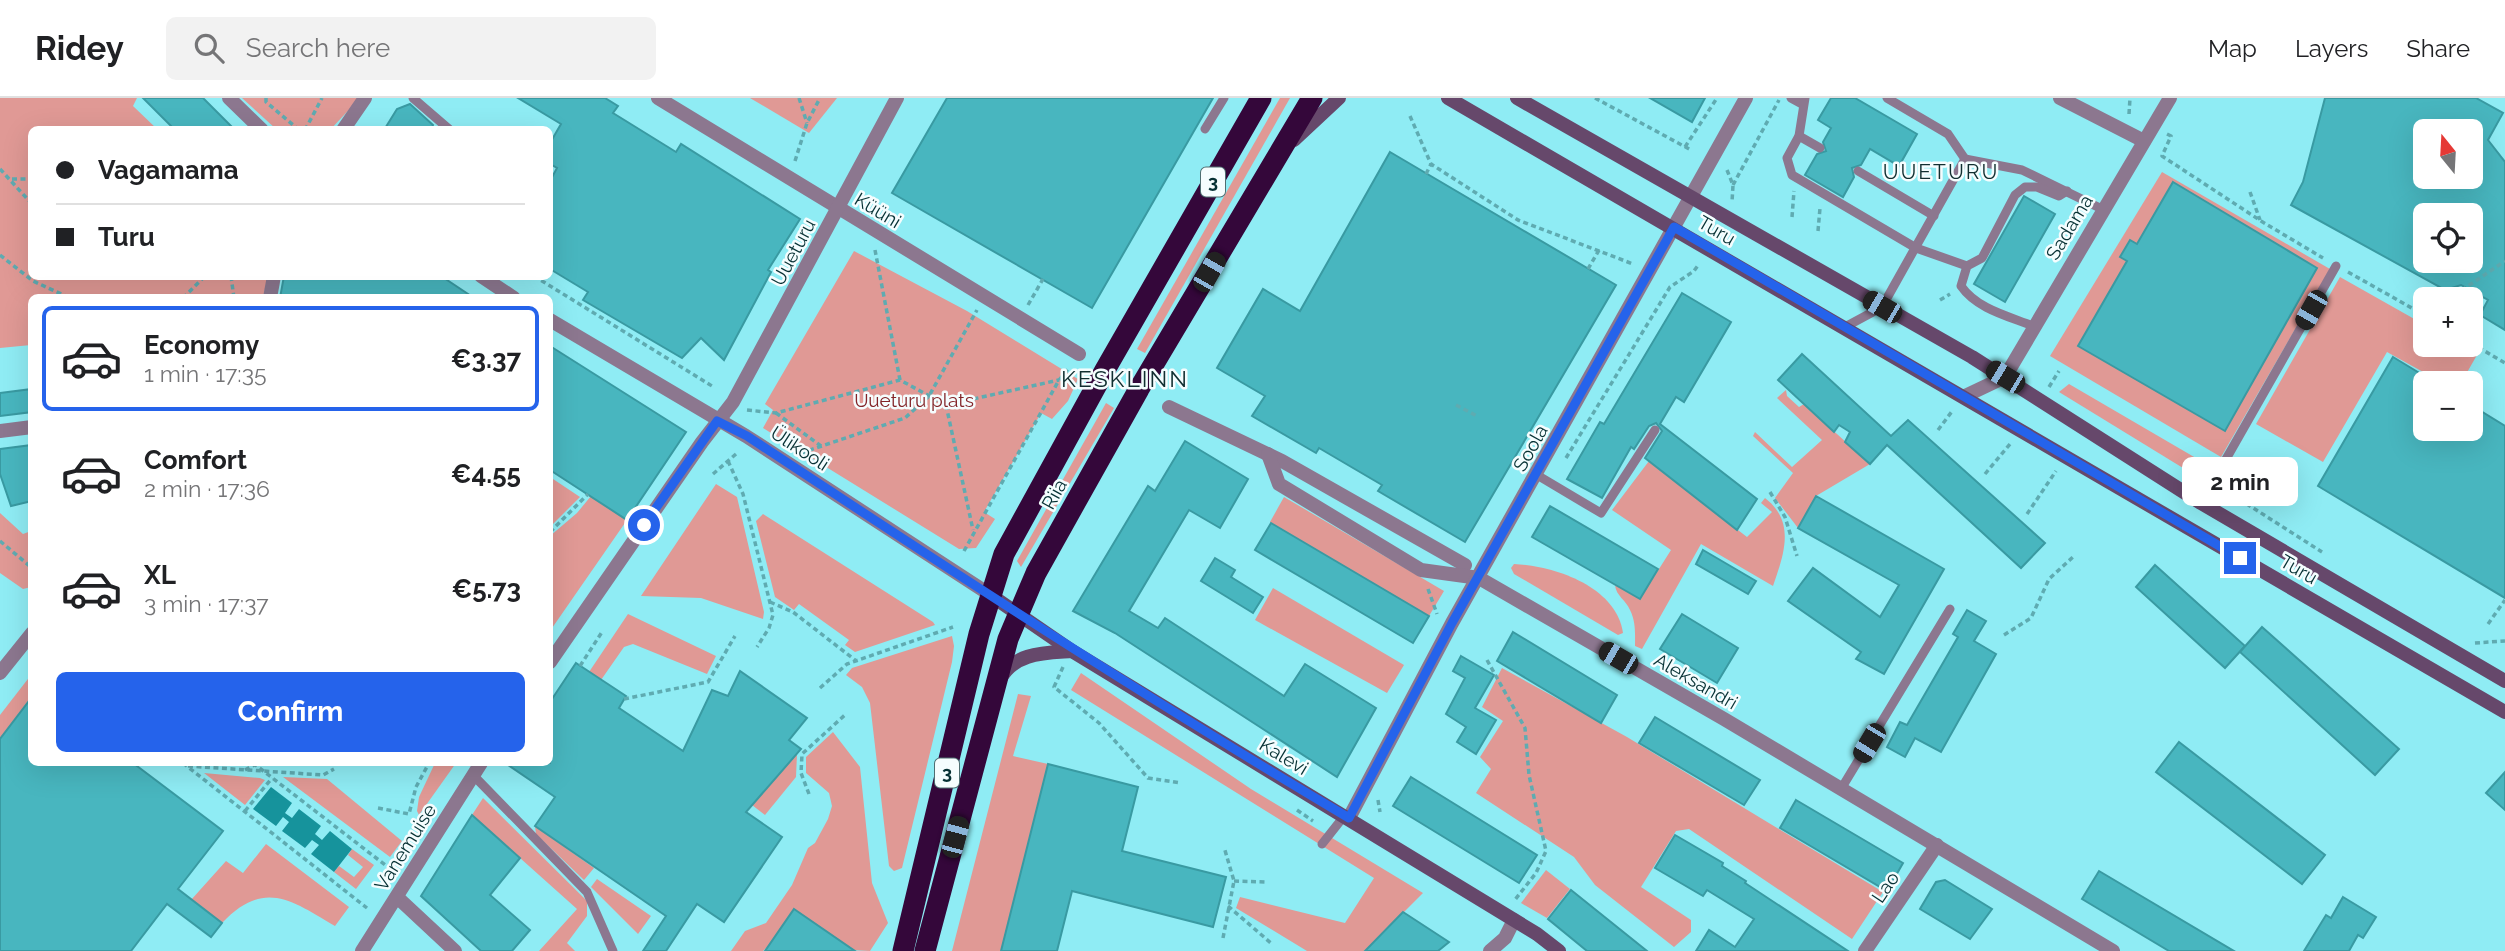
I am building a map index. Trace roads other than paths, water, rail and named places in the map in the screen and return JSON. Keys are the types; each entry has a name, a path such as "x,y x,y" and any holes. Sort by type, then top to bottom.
{"highway":[{"name":"Riia","path":"903,951 989,594 1018,528 1261,98"},
{"name":"Riia","path":"925,951 994,688 1019,612 1036,573 1139,389 1312,98"}],"main road":[{"path":"1268,170 1303,98"},
{"path":"1268,170 1307,127 1339,98"},
{"name":"Turu","path":"1448,98 2505,712"},
{"name":"Turu","path":"1517,98 2005,377 2201,503 2505,681"},
{"name":"Kalevi","path":"989,594 1019,612 1072,651 1347,816 1559,951"},
{"path":"994,688 1005,670 1025,657 1072,651"}],"street":[{"path":"229,98 258,126"},
{"path":"346,126 365,98"},
{"name":"Küüni","path":"658,98 1079,354"},
{"name":"Uueturu","path":"717,421 733,402 897,98"},
{"name":"Soola","path":"1347,816 1746,98"},
{"path":"2060,98 2144,142"},
{"name":"Sadama","path":"2005,377 2170,98"},
{"path":"487,280 508,294"},
{"name":"Ülikooli","path":"553,322 717,421 747,436 989,594"},
{"path":"1965,396 2005,377"},
{"path":"1169,407 1268,454 1465,565"},
{"path":"553,659 717,421"},
{"path":"0,431 28,428"},
{"name":"Aleksandri","path":"1268,454 1279,484 1421,570 1479,578 1937,845 2113,951"},
{"path":"0,673 28,638"},
{"name":"Vanemuise","path":"362,951 477,769"},
{"name":"Lao","path":"1865,951 1937,845"},
{"path":"397,897 455,951"},
{"path":"1490,951 1504,938 1514,920"}],"lane":[{"path":"413,98 445,126"},
{"path":"1205,130 1224,98"},
{"path":"1791,98 1803,101 1799,136 1787,158 1795,177 1916,248 1967,266"},
{"path":"1887,98 1948,134 1965,159 2022,170 2102,209"},
{"path":"1799,136 1820,148"},
{"path":"1845,327 1882,307 1965,159"},
{"path":"1858,171 1934,216"},
{"path":"2033,327 1969,298 1961,286 1967,266 1982,258 2015,195 2025,187 2037,187 2059,196 2067,191"},
{"path":"2201,503 2336,266"},
{"path":"1537,475 1601,513 1655,430"},
{"path":"1841,789 1950,608"},
{"path":"477,769 587,892 613,951"},
{"path":"1322,844 1347,816"}],"water":[{"path":"271,787 292,803 285,813 292,818 299,809 321,826 315,834 322,840 330,831 352,849 334,872 311,854 319,845 312,840 305,848 282,831 289,822 283,817 276,826 253,809"}],"district":[{"name":"UUETURU","path":"1941,172"},
{"name":"KESKLINN","path":"1125,379"}],"park label":[{"name":"Uueturu plats","path":"914,400"}]}
